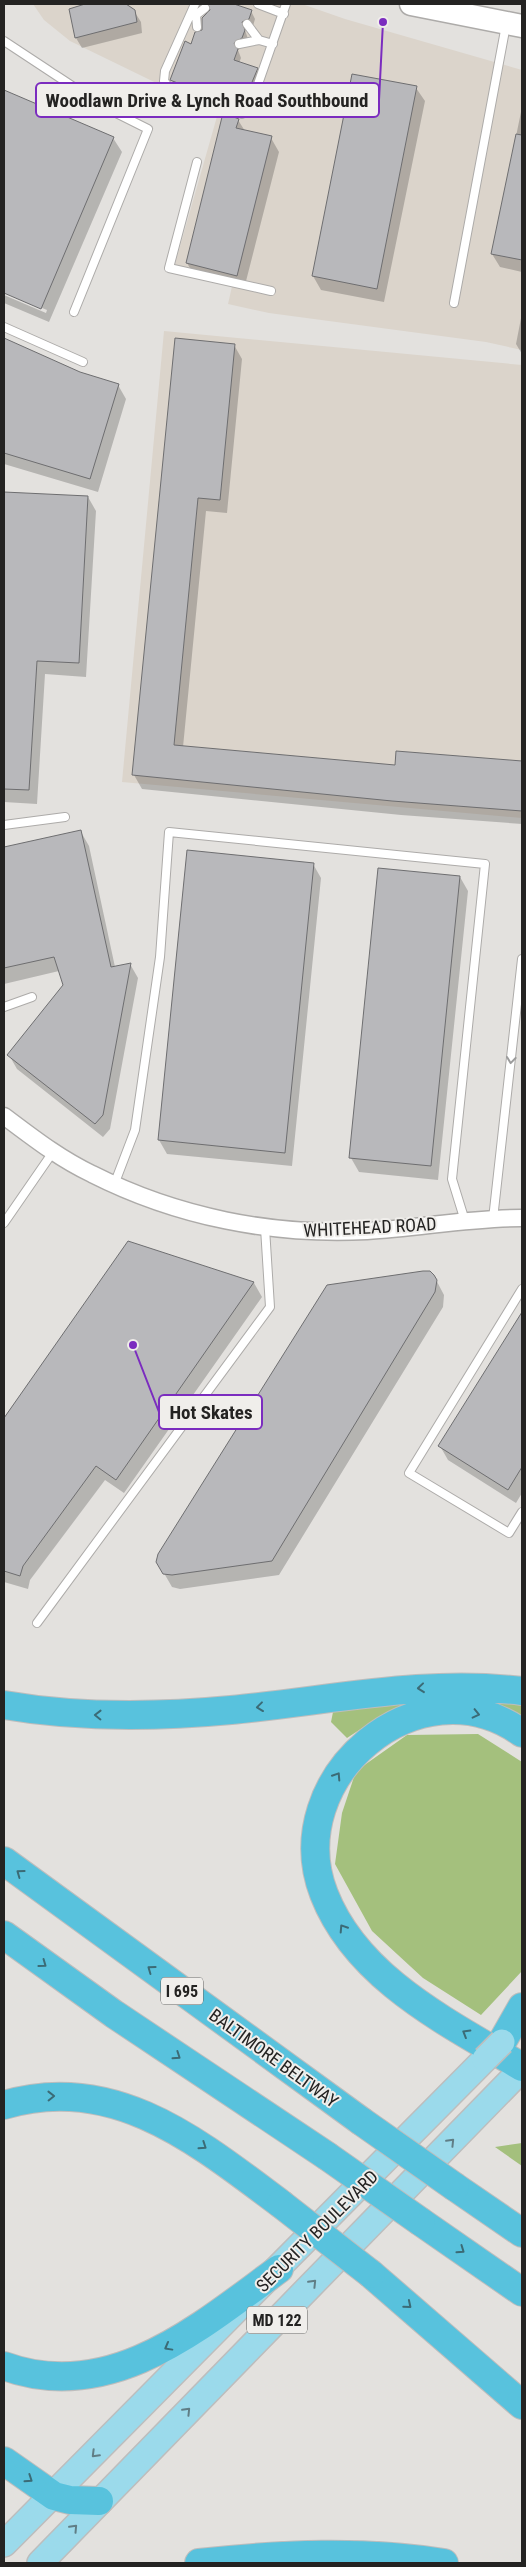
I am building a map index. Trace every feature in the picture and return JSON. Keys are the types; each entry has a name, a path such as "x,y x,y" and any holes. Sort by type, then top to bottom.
{"highway":[{"path":"4,1705 85,1715 161,1715 232,1710 442,1686 485,1686 522,1691"},
{"path":"520,2071 401,1991 359,1950 343,1928 324,1894 317,1866 316,1836 321,1809 330,1786 343,1766 358,1749 380,1732 405,1719 433,1712 463,1711 490,1717 522,1733"},
{"name":"BALTIMORE BELTWAY","path":"4,1861 361,2121 516,2228"},
{"path":"4,1935 114,2014 327,2156 512,2284 522,2296"},
{"path":"493,2050 522,2007"},
{"path":"4,2105 50,2096 80,2097 137,2111 202,2145 371,2274 522,2405"},
{"path":"4,2366 18,2371 48,2376 83,2374 117,2368 156,2354 193,2332 279,2268"},
{"path":"4,2462 54,2496 70,2500 99,2501"},
{"path":"199,2563 327,2554 415,2558 444,2563"}],"main road":[{"path":"411,4 514,24"},
{"name":"SECURITY BOULEVARD","path":"4,2544 54,2496 522,2022"},
{"name":"SECURITY BOULEVARD","path":"40,2563 520,2071"},
{"path":"7,2563 53,2515 54,2496"}],"street":[{"name":"WHITEHEAD ROAD","path":"4,1116 53,1152 114,1185 184,1210 265,1228 312,1232 368,1231 492,1219 522,1218"}],"lane":[{"path":"195,4 193,14 165,71 164,81 170,90 242,114 249,110 286,4"},
{"path":"258,4 284,14"},
{"path":"193,14 204,8"},
{"path":"193,14 197,27"},
{"path":"247,24 259,40"},
{"path":"454,303 514,24"},
{"path":"240,44 259,40 273,44"},
{"path":"4,41 104,107 148,128 74,312"},
{"path":"197,162 169,268 271,291"},
{"path":"4,327 83,362"},
{"path":"4,825 65,817"},
{"path":"114,1185 135,1130 160,957 169,832 485,864 452,1179 465,1222"},
{"path":"492,1219 522,960"},
{"path":"4,1007 32,997"},
{"path":"4,1222 53,1152"},
{"path":"37,1623 270,1307 265,1228"},
{"path":"522,1289 409,1473 509,1533 522,1512"}],"shaded area":[{"path":"33,4 302,4 345,19 522,70 522,350 486,342 269,313 228,304 233,282 173,271 218,113 70,41 44,20"},
{"path":"164,331 522,365 522,818 122,782"}],"green space":[{"path":"455,1694 522,1703 522,1723 414,1704 379,1717 347,1738 331,1722 334,1707"},
{"path":"478,1734 522,1762 522,1971 481,2015 423,1978 372,1931 335,1864 342,1813 356,1771 407,1735"},
{"path":"522,2143 522,2166 495,2147"}],"building":[{"path":"85,4 126,4 135,10 137,22 75,38 69,9"},
{"path":"208,4 234,4 252,10 249,19 242,22 245,30 242,38 234,43 238,49 234,60 258,68 241,108 170,80 185,41 191,44 195,32 202,30 202,18 210,10"},
{"path":"352,74 417,86 377,289 312,276"},
{"path":"4,90 114,137 41,309 4,293"},
{"path":"223,113 239,119 236,128 272,136 237,276 186,263"},
{"path":"516,134 522,135 522,260 491,254"},
{"path":"4,338 80,372 119,384 90,479 4,453"},
{"path":"175,338 235,344 220,500 198,498 174,745 395,765 396,751 522,761 522,811 392,801 132,775"},
{"path":"4,492 88,496 79,663 37,661 29,790 4,789"},
{"path":"81,830 111,967 131,963 103,1115 95,1124 7,1055 63,985 54,957 4,968 4,847"},
{"path":"187,850 314,863 285,1153 158,1140"},
{"path":"378,868 460,876 431,1166 349,1158"},
{"path":"128,1241 254,1282 116,1480 96,1466 23,1566 20,1576 4,1571 4,1418"},
{"path":"430,1271 437,1280 435,1292 272,1561 172,1575 163,1574 156,1562 158,1554 327,1285"},
{"path":"522,1312 522,1467 508,1490 438,1446"}],"place":[{"name":"Woodlawn Drive & Lynch Road Southbound","path":"383,22"},
{"name":"Hot Skates","path":"133,1345"}]}
